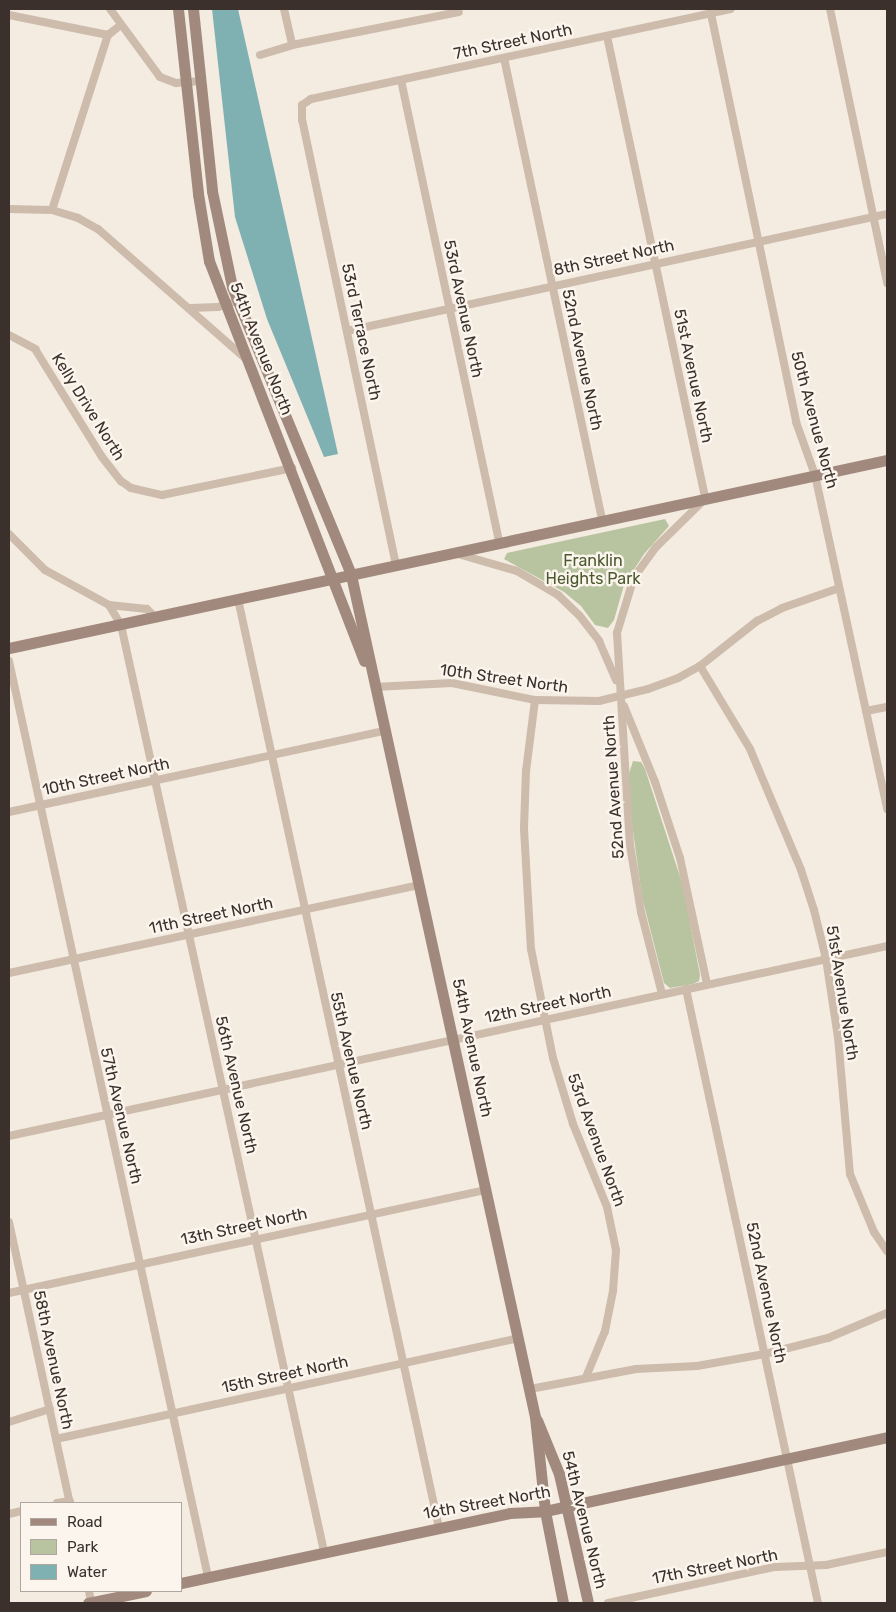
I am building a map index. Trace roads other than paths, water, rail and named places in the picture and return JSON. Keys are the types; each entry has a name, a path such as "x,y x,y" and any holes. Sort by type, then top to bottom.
{"main road":[{"name":"54th Avenue North","path":"178,9 203,234 224,306 244,358 292,468 334,578 345,616 375,686"},
{"name":"54th Avenue North","path":"192,9 217,224 236,301 351,575 530,1389 535,1417 545,1511 563,1603"},
{"path":"9,648 887,460"},
{"name":"54th Avenue North","path":"535,1417 559,1474 588,1603"},
{"name":"16th Street North","path":"182,1583 324,1551 510,1513 545,1511 887,1437"},
{"path":"90,1603 141,1592"}],"street":[{"path":"110,9 160,77 185,83 200,81"},
{"path":"284,9 292,45"},
{"path":"424,9 426,18"},
{"name":"7th Street North","path":"302,105 311,99 607,36 710,11 730,9"},
{"path":"830,9 887,283"},
{"name":"50th Avenue North","path":"710,11 796,422 814,475 887,809"},
{"path":"260,55 292,45 458,12"},
{"path":"9,15 108,35"},
{"path":"52,210 108,35 121,25"},
{"name":"51st Avenue North","path":"607,36 705,499"},
{"name":"52nd Avenue North","path":"504,58 602,521"},
{"name":"53rd Avenue North","path":"401,80 499,543"},
{"name":"53rd Terrace North","path":"302,105 302,120 396,565"},
{"path":"9,210 52,210 78,218 98,229 190,308 244,358"},
{"name":"8th Street North","path":"347,331 887,214"},
{"path":"190,308 224,306 236,301"},
{"name":"Kelly Drive North","path":"9,335 35,349 102,457 121,481 131,488 162,495 292,468"},
{"path":"621,696 617,633 627,591 656,547 705,499"},
{"path":"9,534 45,570 109,605 147,609 155,617"},
{"name":"52nd Avenue North","path":"454,553 517,571 558,595 579,614 599,641 661,798 680,858 707,984"},
{"name":"10th Street North","path":"375,686 452,683 535,700 575,703 621,696 648,689 700,666 765,617 807,597 840,588"},
{"name":"55th Avenue North","path":"238,599 303,910 372,1215 438,1528"},
{"name":"56th Avenue North","path":"109,605 121,625 187,935 223,1088 324,1551"},
{"name":"57th Avenue North","path":"9,661 72,960 208,1578"},
{"name":"51st Avenue North","path":"700,666 750,749 779,816 814,910 826,959 838,1037 850,1174 874,1232 887,1251"},
{"name":"52nd Avenue North","path":"621,696 625,799 632,860 641,912 662,994"},
{"name":"53rd Avenue North","path":"535,700 526,771 524,846 531,949 544,1019 573,1124 607,1207 616,1250 613,1291 605,1331 586,1377"},
{"path":"866,711 887,707"},
{"name":"10th Street North","path":"9,812 385,731"},
{"name":"11th Street North","path":"9,974 419,885"},
{"name":"12th Street North","path":"9,1136 223,1088 887,946"},
{"name":"52nd Avenue North","path":"686,989 818,1603"},
{"name":"13th Street North","path":"9,1293 255,1238 486,1190"},
{"name":"58th Avenue North","path":"9,1222 70,1502"},
{"path":"530,1389 636,1369 697,1366 765,1354 828,1338 887,1313"},
{"name":"15th Street North","path":"56,1439 518,1338"},
{"path":"9,1422 50,1409"},
{"name":"17th Street North","path":"608,1603 775,1567 810,1565 887,1552"}],"water":[{"path":"212,9 238,9 338,454 324,457 267,319 235,217"}],"park label":[{"name":"Franklin Heights Park","path":"593,570"}]}
